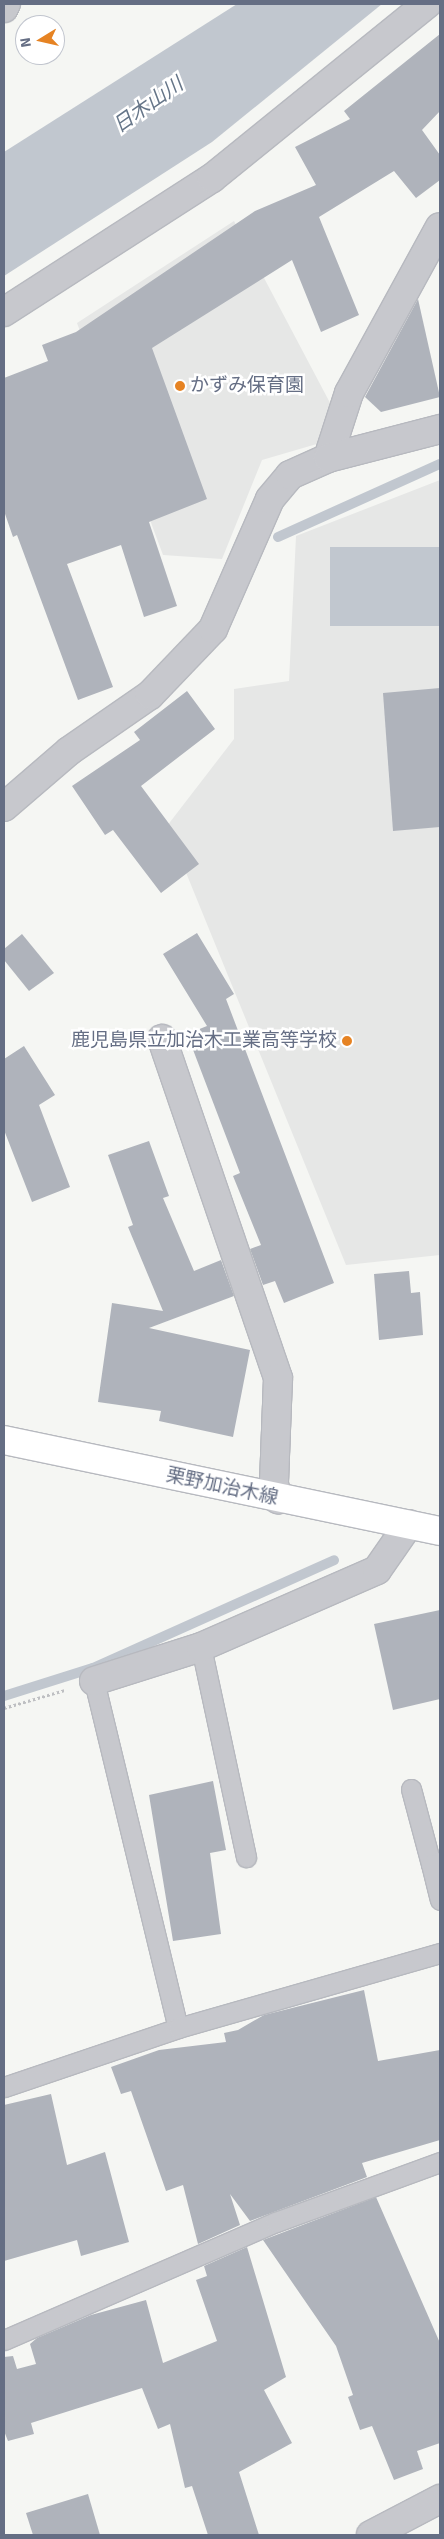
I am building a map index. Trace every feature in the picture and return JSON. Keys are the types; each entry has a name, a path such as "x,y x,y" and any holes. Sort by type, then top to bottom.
{"main road":[{"name":"栗野加治木線","path":"4,1440 278,1499 440,1531"}],"street":[{"path":"4,8 6,4"},
{"path":"4,312 212,178 427,4"},
{"path":"328,458 349,393 440,227"},
{"path":"4,807 69,751 150,695 213,629 270,499 290,475 328,458 440,429"},
{"path":"162,1039 278,1378 274,1484 278,1499"},
{"path":"94,1681 202,1647 377,1570 409,1524"},
{"path":"371,2535 440,2499"}],"lane":[{"path":"202,1647 246,1857"},
{"path":"94,1681 178,2028"},
{"path":"411,1789 436,1863 440,1900"},
{"path":"4,2087 178,2028 440,1953"},
{"path":"4,2340 276,2222 440,2162"}],"path":[{"path":"4,1708 94,1681"}],"shaded area":[{"path":"234,221 338,418 327,441 262,460 222,559 163,555 77,323"},
{"name":"鹿児島県立加治木工業高等学校","path":"440,480 440,1255 346,1265 167,826 234,739 234,689 289,681 296,536"}],"water":[{"name":"日木山川","path":"237,4 382,4 212,142 4,276 4,152"},
{"path":"330,547 440,547 440,626 330,626"}],"building":[{"path":"440,34 440,111 422,130 440,155 440,180 416,198 394,171 319,217 359,315 321,332 292,260 152,348 207,499 149,522 177,606 144,617 121,545 67,564 113,687 78,700 17,535 13,537 4,511 4,378 48,361 42,345 76,332 255,211 316,185 295,147 350,119 344,111"},
{"path":"418,299 440,397 381,412 365,397"},
{"path":"440,688 440,827 393,831 383,693"},
{"path":"187,691 215,729 141,786 199,864 161,893 113,830 105,835 72,786 140,740 134,732"},
{"path":"197,933 234,994 226,999 334,1283 284,1303 275,1281 263,1285 250,1249 261,1245 233,1176 240,1173 187,1034 207,1026 163,954"},
{"path":"22,934 54,973 29,991 4,960 4,949"},
{"path":"24,1046 55,1095 39,1105 70,1187 32,1202 4,1130 4,1059"},
{"path":"149,1141 169,1196 163,1198 194,1271 221,1260 234,1296 149,1328 250,1350 233,1437 159,1421 161,1411 98,1402 112,1303 163,1311 128,1227 133,1225 108,1155"},
{"path":"409,1271 411,1293 420,1292 423,1335 379,1340 374,1274"},
{"path":"440,1610 440,1699 393,1710 374,1624"},
{"path":"213,1781 226,1850 210,1853 221,1934 173,1941 149,1795"},
{"path":"364,1990 378,2061 440,2050 440,2140 362,2163 367,2177 250,2221 230,2194 240,2225 198,2244 183,2185 166,2191 131,2091 121,2094 111,2067 159,2050 226,2042 224,2033 238,2030 264,2015"},
{"path":"51,2094 67,2165 105,2152 129,2242 81,2256 77,2240 4,2261 4,2105"},
{"path":"376,2197 440,2343 440,2443 417,2451 423,2469 394,2480 372,2426 360,2430 348,2397 353,2395 336,2346 263,2240"},
{"path":"247,2247 286,2377 264,2390 292,2443 239,2472 259,2535 208,2535 192,2486 185,2488 170,2424 158,2429 142,2388 31,2423 34,2434 8,2441 4,2431 4,2357 13,2356 17,2369 36,2364 30,2344 37,2338 91,2315 146,2300 163,2363 217,2341 196,2280 207,2276 204,2266"},
{"path":"88,2494 100,2535 33,2535 26,2513"}],"waterway":[{"path":"278,537 440,464"},
{"path":"4,1696 93,1668 334,1560"}],"place":[{"name":"かずみ保育園","path":"180,386"},
{"name":"鹿児島県立加治木工業高等学校","path":"347,1041"}]}
